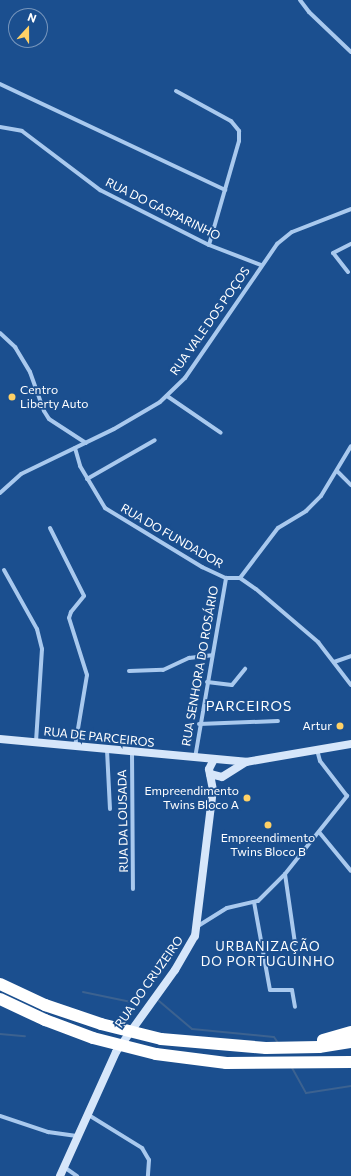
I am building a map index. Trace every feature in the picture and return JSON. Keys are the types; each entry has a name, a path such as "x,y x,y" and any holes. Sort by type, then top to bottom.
{"highway":[{"path":"0,984 45,1005 101,1024 184,1042 236,1047 287,1047 351,1042"},
{"path":"0,999 45,1020 93,1038 156,1054 202,1061 249,1064 351,1062"},
{"path":"319,1044 351,1032"},
{"path":"321,1062 351,1057"}],"street":[{"path":"300,0 309,12 351,52"},
{"path":"0,84 225,190"},
{"path":"176,91 231,121 239,131 239,141 209,245"},
{"name":"RUA DO GASPARINHO","path":"0,127 22,131 100,190 209,245 261,265"},
{"name":"RUA VALE DOS POÇOS","path":"0,493 21,474 86,443 137,416 167,396 185,378 222,327 254,280 261,265 277,244 292,232 351,209"},
{"path":"348,272 333,253 351,244"},
{"path":"0,333 14,347 30,372 44,411 49,419 86,443"},
{"path":"167,396 221,433"},
{"path":"87,479 155,440"},
{"path":"351,446 321,496 306,511 278,528 268,539 240,578 256,589 318,642 351,685"},
{"name":"RUA DO FUNDADOR","path":"75,448 87,479 105,508 202,567 226,578 240,578"},
{"path":"337,470 351,485"},
{"path":"50,528 84,596 71,612 69,618 87,674 75,747"},
{"path":"4,570 37,629 42,649 36,743"},
{"name":"RUA SENHORA DO ROSÁRIO","path":"195,758 199,724 226,578"},
{"path":"129,671 163,670 189,658 212,656"},
{"path":"334,662 351,656"},
{"path":"207,682 232,685 245,669"},
{"path":"199,724 278,721"},
{"name":"RUA DE PARCEIROS","path":"0,739 226,761"},
{"path":"225,775 226,761 246,762 351,744"},
{"path":"107,750 110,809"},
{"path":"317,750 320,761 351,800"},
{"name":"RUA DA LOUSADA","path":"132,752 133,889"},
{"path":"195,758 209,772 225,775 246,762"},
{"path":"209,772 214,760"},
{"name":"RUA DO CRUZEIRO","path":"60,1176 120,1044 175,970 190,946 198,926 213,790 209,772"},
{"name":"RUA DO CRUZEIRO","path":"213,790 225,775"},
{"path":"198,926 226,908 254,902 285,874 347,796"},
{"path":"319,832 351,870"},
{"path":"285,874 295,943"},
{"path":"254,902 270,990 292,990 295,1007"},
{"path":"87,1114 142,1148 149,1160 148,1176"},
{"path":"0,1116 48,1132 77,1136"},
{"path":"64,1167 77,1176"}],"waterway":[{"path":"83,992 136,1003"},
{"path":"159,1001 192,1029 274,1037 278,1043"},
{"path":"0,1034 25,1036"},
{"path":"291,1066 306,1093 351,1086"}],"place":[{"name":"Centro Liberty Auto","path":"12,397"},
{"name":"Artur","path":"340,726"},
{"name":"Empreendimento Twins Bloco A","path":"247,798"},
{"name":"Empreendimento Twins Bloco B","path":"268,825"}],"district":[{"name":"PARCEIROS","path":"249,706"},
{"name":"URBANIZAÇÃO DO PORTUGUINHO","path":"268,954"}]}
